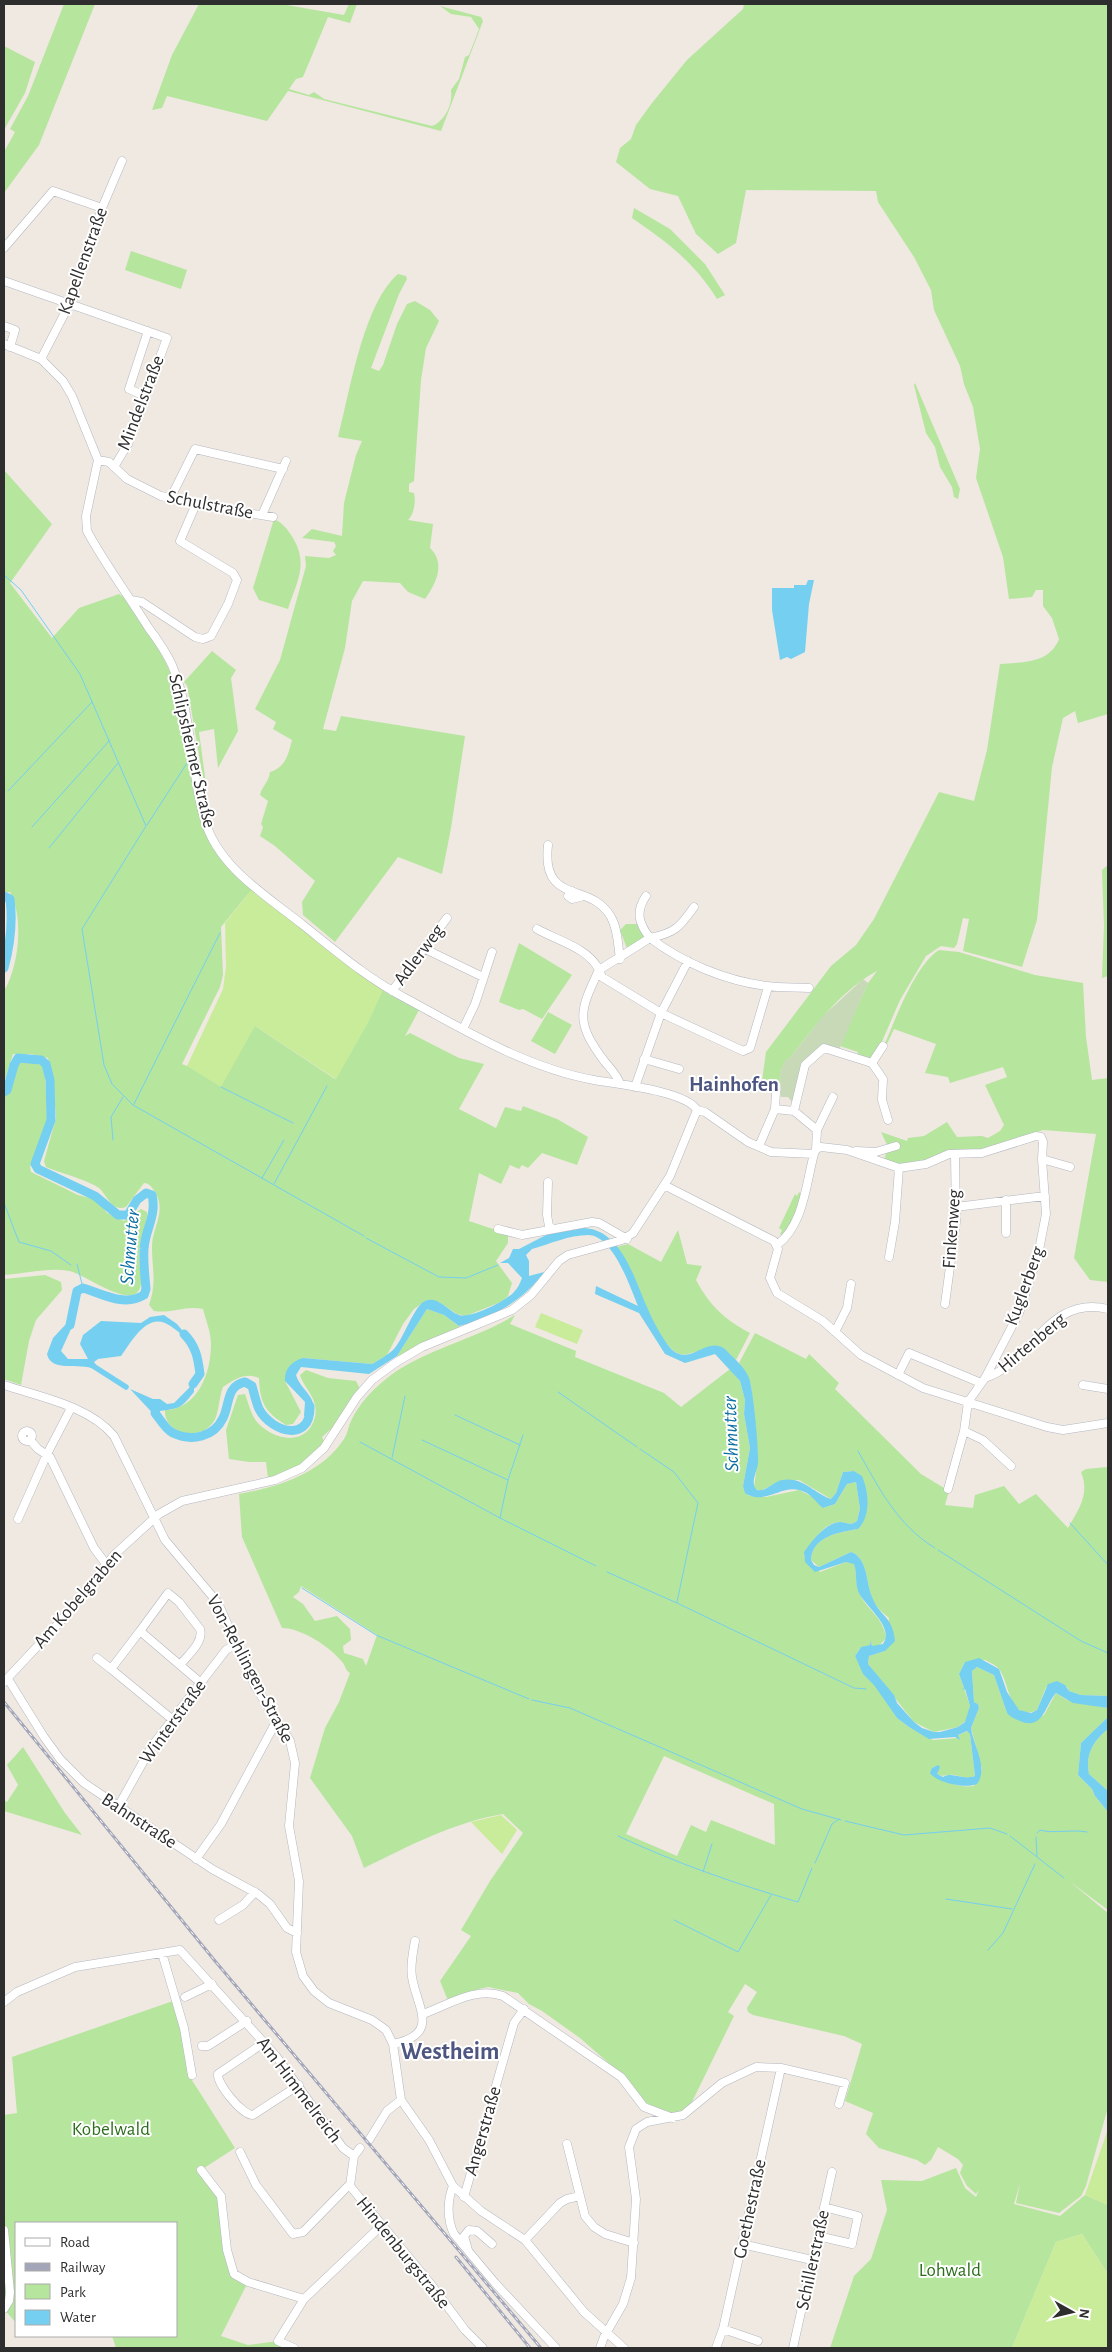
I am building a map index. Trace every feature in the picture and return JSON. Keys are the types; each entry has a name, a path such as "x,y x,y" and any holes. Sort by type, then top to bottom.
{"street":[{"name":"Kapellenstraße","path":"41,360 70,303 102,208 122,162"},
{"path":"4,248 53,191 102,208"},
{"path":"4,281 148,331 129,389 145,396"},
{"path":"4,326 15,330 7,346 41,360 55,371 68,389 98,460"},
{"name":"Mindelstraße","path":"114,468 128,444 167,338 148,331"},
{"path":"170,499 195,449 285,465 262,515"},
{"name":"Schulstraße","path":"98,460 106,460 127,479 170,499 273,517"},
{"name":"Schlipsheimer Straße","path":"98,460 86,516 87,531 169,658 180,685 199,799 206,824 224,857 242,876 353,967 392,991 463,1029 520,1057 554,1070 635,1087 685,1100 697,1110 705,1112 734,1133 759,1146"},
{"path":"132,600 142,602 195,637 203,639 211,636 228,604 237,580 233,573 180,541 196,504"},
{"path":"548,845 549,872 556,883 597,902 612,917 620,959"},
{"path":"646,896 638,911 641,924 650,938 688,961 734,979 768,986 809,988"},
{"path":"620,1084 592,1044 583,1020 584,1004 599,970 620,959 650,938 669,934 680,927 694,907"},
{"name":"Adlerweg","path":"392,991 447,918"},
{"path":"537,929 587,955 602,977 661,1013 738,1050 748,1051 750,1048 768,986"},
{"path":"423,948 483,977"},
{"path":"463,1029 475,1004 492,952"},
{"path":"635,1087 661,1013 688,961"},
{"path":"872,1063 883,1046"},
{"path":"794,1111 805,1065 824,1048 872,1063 883,1079 882,1100 888,1120"},
{"path":"644,1059 678,1069"},
{"path":"759,1146 776,1109 776,1096"},
{"path":"833,1097 817,1130 815,1151 802,1205 791,1230 778,1245 770,1278 773,1288 782,1297 811,1311 861,1355 923,1388 1022,1420 1063,1430 1108,1423"},
{"path":"776,1109 794,1111 817,1130"},
{"path":"498,1229 522,1235 592,1222 599,1223 624,1239 633,1233 664,1185 692,1126 697,1110"},
{"name":"Kuglerberg","path":"759,1146 771,1152 815,1151 821,1147 846,1150 899,1168 926,1164 949,1154 982,1152 1036,1136 1041,1138 1043,1142 1042,1159 1045,1196 1043,1234 1019,1313 983,1381 968,1402"},
{"path":"846,1150 876,1152 896,1146"},
{"name":"Finkenweg","path":"945,1304 954,1238 956,1206 955,1154"},
{"path":"1042,1159 1070,1166"},
{"path":"889,1257 895,1222 899,1168"},
{"path":"548,1182 547,1215 549,1226 552,1228"},
{"path":"664,1185 774,1241 778,1245"},
{"path":"956,1206 1045,1196"},
{"path":"1006,1200 1006,1233"},
{"name":"Am Kobelgraben","path":"6,1681 60,1622 106,1564 154,1518 182,1502 274,1480 297,1471 324,1448 357,1397 372,1380 395,1363 422,1347 512,1310 538,1287 552,1268 568,1256 624,1239"},
{"path":"836,1332 847,1308 851,1284"},
{"name":"Hirtenberg","path":"983,1381 1010,1364 1056,1318 1083,1308 1108,1309"},
{"path":"898,1376 909,1353 983,1381"},
{"name":"Von-Rehlingen-Straße","path":"4,1385 71,1408 100,1423 114,1436 154,1518 172,1550 216,1601 255,1686 288,1736 294,1758 288,1820 300,1881 297,1932 298,1962 303,1976 311,1988 333,2006 380,2024 388,2033 393,2044 401,2100 429,2140 453,2186 464,2197 525,2240 584,2312 624,2348"},
{"path":"1083,1385 1108,1389"},
{"path":"948,1489 964,1431 968,1402"},
{"path":"18,1519 46,1454 71,1408"},
{"path":"964,1431 983,1440 1011,1466"},
{"path":"30,1440 52,1460 94,1548 106,1564"},
{"path":"112,1669 168,1593 176,1599 200,1628 201,1634 200,1640 180,1665"},
{"path":"140,1631 201,1683"},
{"name":"Winterstraße","path":"118,1807 152,1746 226,1650 236,1644"},
{"path":"97,1658 172,1720"},
{"name":"Bahnstraße","path":"6,1681 64,1763 91,1789 196,1859 255,1892 270,1904 287,1928 297,1932"},
{"path":"196,1859 220,1824 277,1720"},
{"path":"219,1920 243,1905 255,1892"},
{"path":"393,2044 408,2040 417,2034 422,2025 423,2014 412,1976 415,1941"},
{"name":"Am Himmelreich","path":"4,2002 17,1992 75,1967 176,1950 182,1952 265,2042 299,2085 343,2148 354,2156"},
{"path":"162,1953 184,2028 192,2075"},
{"path":"185,1997 212,1984"},
{"path":"423,2014 474,1994 490,1992 504,1996 621,2077 644,2107 674,2118"},
{"name":"Angerstraße","path":"464,2197 514,2023 524,2009"},
{"name":"Am Himmelreich","path":"202,2046 208,2046 247,2021"},
{"path":"265,2042 218,2074 219,2081 241,2110 246,2114 253,2115 299,2085"},
{"path":"600,2348 627,2294 634,2244 636,2199 629,2159 629,2141 636,2129 643,2123 674,2118 683,2114 715,2088 756,2067 780,2068 845,2083 839,2104"},
{"name":"Goethestraße","path":"716,2348 724,2329 780,2068"},
{"path":"369,2140 387,2111 401,2100"},
{"path":"567,2144 582,2212 594,2226 611,2237 634,2244"},
{"name":"Hindenburgstraße","path":"360,2148 354,2156 349,2185 430,2282 465,2330 483,2348"},
{"path":"240,2152 256,2185 293,2234 302,2232 349,2185"},
{"path":"201,2170 221,2196 227,2250 234,2274 248,2282 304,2299"},
{"name":"Schillerstraße","path":"793,2348 832,2172"},
{"path":"453,2186 448,2204 451,2226 456,2238 494,2283 556,2348"},
{"path":"525,2240 560,2203 580,2196"},
{"path":"818,2236 852,2244 858,2216 824,2207"},
{"path":"294,2348 278,2341 304,2299 382,2225"},
{"path":"4,2230 10,2292 4,2309"},
{"path":"469,2252 464,2236 469,2230 477,2231 492,2244"},
{"path":"742,2244 812,2260"},
{"path":"724,2329 758,2341"},
{"path":"609,2348 615,2341"}],"green space":[{"path":"64,4 95,4 39,145 4,193 4,152 15,132 10,129 28,96"},
{"path":"199,4 281,4 344,15 349,4 357,4 350,23 328,17 303,77 296,79 289,89 309,95 314,92 324,99 432,126 441,120 447,111 451,101 451,90 459,79 465,57 469,55 479,29 471,17 451,14 440,6 481,17 483,21 441,131 288,91 267,121 167,96 162,108 152,110 172,55"},
{"path":"744,4 1108,4 1108,714 1078,723 1075,711 1063,718 1052,767 1037,920 1022,967 963,951 969,919 963,918 957,944 954,948 941,946 926,956 900,1000 877,1053 870,1060 857,1057 858,1052 840,1046 868,983 877,971 840,999 789,1059 785,1061 780,1073 781,1083 762,1081 766,1052 831,966 856,945 874,919 939,792 974,801 987,750 1000,664 1026,662 1042,657 1055,647 1059,639 1052,618 1043,606 1043,590 1036,590 1032,597 1009,599 1003,557 976,478 980,449 973,407 964,384 960,366 934,310 931,290 914,257 878,202 876,191 746,190 736,243 718,254 696,234 678,196 650,189 616,162 620,148 631,139 636,125 652,103 687,60 743,9"},
{"path":"4,46 35,62 25,93 4,130"},
{"path":"634,208 670,229 705,264 725,295 717,299 689,263 632,218"},
{"path":"131,251 187,270 181,289 125,270"},
{"path":"398,274 406,276 407,279 399,294 371,368 379,371 383,365 397,324 407,304 415,301 430,310 439,321 426,348 421,380 414,481 409,484 409,492 414,493 415,496 415,504 412,515 408,520 433,524 430,548 438,560 438,574 433,587 425,599 408,592 400,583 363,581 352,601 345,648 323,729 336,731 341,716 465,736 442,874 398,857 335,942 303,915 302,902 315,881 275,846 260,836 263,827 261,824 268,801 260,795 261,792 270,772 280,767 286,760 292,740 273,729 276,722 255,709 280,660 306,566 305,556 329,558 336,555 333,551 336,546 334,542 302,538 312,529 342,536 344,503 356,455 362,441 338,437 359,350 367,327 386,288"},
{"path":"915,383 960,489 958,499 954,497 952,487 940,467 935,447 926,433"},
{"path":"4,470 52,524 10,583 52,638 79,608 119,594 125,598 156,644 174,681 183,717 198,809 205,830 216,851 231,870 325,947 248,894 221,927 223,975 220,987 182,1064 187,1066 255,1026 335,1079 356,972 385,992 419,1010 405,1036 410,1033 459,1058 484,1064 459,1109 496,1128 505,1107 521,1111 523,1106 557,1119 588,1137 577,1165 542,1153 528,1168 522,1165 519,1169 510,1165 501,1184 479,1173 469,1221 508,1234 508,1243 496,1261 512,1283 508,1296 503,1301 466,1316 457,1314 439,1302 421,1304 414,1309 403,1324 387,1355 372,1364 303,1358 285,1381 301,1412 293,1424 286,1425 268,1411 262,1400 259,1378 245,1376 223,1387 216,1418 208,1428 201,1432 184,1433 170,1425 166,1419 165,1410 176,1408 186,1403 200,1388 208,1366 211,1340 203,1309 190,1308 161,1312 154,1311 149,1305 153,1283 152,1247 160,1206 155,1192 144,1183 126,1207 121,1208 113,1205 95,1185 46,1167 44,1161 56,1118 53,1079 48,1058 31,1054 13,1054 4,1082 4,991 16,956 18,928 14,902 10,892 4,892"},
{"path":"274,519 289,532 298,548 300,557 300,574 288,609 259,600 253,588"},
{"path":"212,651 236,670 231,678 238,731 218,768 214,729 199,732 206,784 204,784 187,685 184,682"},
{"path":"1108,865 1108,976 1102,978 1104,926 1102,870"},
{"path":"252,889 349,966 383,990 368,1023 336,1079 255,1026 221,1087 187,1066 223,989 226,967 225,923"},
{"path":"626,924 639,924 644,937 628,951 620,930"},
{"path":"519,943 572,975 542,1019 523,1009 519,1010 499,1002"},
{"path":"939,950 959,952 1035,975 1083,983 1086,1037 1092,1080 1108,1078 1108,1282 1090,1280 1074,1258 1096,1134 1043,1130 981,1150 924,1161 897,1165 884,1160 888,1147 881,1132 907,1141 908,1138 924,1136 947,1122 957,1137 982,1136 988,1138 1000,1131 1004,1125 985,1085 1007,1077 1003,1067 950,1083 948,1077 925,1073 936,1044 894,1029 886,1046 884,1046 914,980 930,957"},
{"path":"863,979 868,983 839,1050 825,1044 805,1063 801,1063 798,1085 792,1102 788,1097 781,1097 780,1073 785,1060 789,1059 823,1016"},
{"path":"548,1012 572,1025 555,1054 531,1041"},
{"path":"34,1062 45,1067 47,1120 30,1167 31,1172 78,1195 97,1200 107,1213 124,1221 141,1209 147,1212 139,1251 141,1284 137,1292 130,1295 120,1294 69,1271 45,1270 4,1275 4,1096 8,1092 17,1064"},
{"path":"799,1192 802,1195 800,1207 784,1236 780,1234 782,1230 779,1228 795,1194 797,1196"},
{"path":"678,1230 687,1264 702,1266 696,1280 712,1305 725,1317 750,1333 736,1360 724,1354 713,1352 699,1351 683,1355 674,1351 657,1330 631,1272 616,1247 628,1244 661,1262"},
{"path":"45,1275 61,1282 62,1290 36,1320 29,1341 21,1385 4,1379 4,1279"},
{"path":"427,1309 444,1315 460,1327 399,1358 397,1356"},
{"path":"541,1313 583,1330 577,1344 535,1327"},
{"name":"Lohwald","path":"515,1315 510,1324 576,1351 575,1357 664,1393 681,1407 730,1369 740,1381 745,1400 744,1414 750,1448 743,1486 749,1496 766,1497 799,1490 817,1499 823,1508 835,1504 847,1484 856,1482 860,1509 857,1521 851,1524 834,1523 828,1526 814,1540 804,1557 820,1572 846,1562 854,1563 860,1595 879,1620 886,1638 879,1646 872,1646 872,1641 870,1645 860,1648 855,1656 865,1676 875,1685 897,1718 933,1740 958,1738 958,1735 968,1731 970,1734 975,1776 967,1778 937,1774 945,1780 955,1785 974,1786 982,1769 971,1728 979,1708 978,1704 974,1702 972,1671 977,1667 994,1675 1007,1713 1023,1722 1044,1715 1056,1693 1067,1700 1108,1708 1107,1718 1081,1743 1078,1775 1092,1789 1095,1796 1108,1812 1108,1910 1069,1881 1108,1913 1108,2107 1086,2186 1081,2196 1059,2213 1016,2203 1020,2183 1014,2204 1060,2216 1085,2195 1108,2205 1108,2274 1082,2234 1056,2242 1012,2348 830,2348 854,2276 871,2259 887,2210 881,2180 922,2181 956,2168 965,2188 976,2197 979,2190 976,2194 967,2186 960,2173 963,2165 958,2159 938,2147 931,2160 925,2165 917,2160 879,2148 866,2134 873,2113 845,2101 862,2044 844,2036 753,2015 748,2012 747,2008 757,1992 745,1984 728,2012 734,2016 690,2106 681,2113 661,2111 639,2099 620,2073 580,2038 529,2004 518,1993 488,1987 479,1989 449,2003 440,1981 471,1936 461,1930 490,1881 523,1833 503,1814 449,1829 364,1868 352,1836 310,1778 325,1728 339,1702 350,1673 338,1657 323,1645 298,1631 282,1628 242,1537 239,1494 283,1483 311,1470 334,1451 345,1437 354,1414 363,1402 373,1390 391,1375 437,1350","holes":["301,1586 377,1635 366,1666 363,1659 344,1653 343,1646 351,1640 350,1629 337,1616 315,1621 303,1604 293,1597 299,1592","664,1756 774,1804 775,1845 711,1820 706,1832 691,1825 677,1856 626,1834","938,1765 937,1774 932,1768"]},
{"path":"755,1333 806,1359 809,1354 839,1383 835,1389 921,1474 949,1491 945,1505 973,1508 975,1495 1004,1486 1019,1504 1036,1494 1068,1528 1084,1494 1081,1472 1086,1469 1108,1467 1108,1696 1081,1695 1069,1691 1067,1687 1046,1687 1037,1710 1028,1713 1021,1711 1012,1700 1003,1675 998,1668 985,1660 965,1662 959,1674 970,1706 968,1719 958,1727 934,1732 914,1722 868,1664 869,1656 885,1651 889,1618 873,1601 861,1560 851,1552 819,1567 811,1560 816,1545 822,1540 835,1534 858,1529 864,1516 867,1497 862,1477 854,1471 843,1472 836,1493 831,1499 799,1480 783,1480 760,1491 754,1488 758,1457 751,1385 739,1363"},
{"path":"306,1370 328,1378 356,1381 360,1389 333,1430 331,1429 322,1437 325,1443 300,1465 268,1478 266,1462 229,1459 226,1430 238,1395 245,1394 251,1412 257,1422 281,1437 298,1437 311,1427 316,1410 313,1399 300,1375"},
{"path":"1108,1729 1108,1791 1089,1774 1088,1761 1094,1744"},
{"path":"23,1747 65,1813 82,1835 4,1811 4,1800 7,1802 18,1785 7,1765"},
{"path":"501,1815 517,1830 502,1854 471,1822"},
{"name":"Kobelwald","path":"173,2001 182,2029 190,2077 235,2148 201,2170 216,2187 231,2267 248,2282 221,2336 248,2345 278,2341 294,2348 116,2348 112,2337 178,2337 178,2222 15,2222 15,2322 4,2309 4,2115 17,2113 12,2057"},
{"path":"1108,2129 1108,2205 1085,2195"},
{"path":"1082,2234 1108,2274 1108,2348 1012,2348 1056,2242"}],"water":[{"path":"808,580 814,580 809,604 805,652 791,659 787,657 780,660 772,610 772,588 794,588 794,585 806,585"},
{"path":"584,1228 597,1231 608,1237 617,1246 631,1270 656,1326 674,1352 681,1355 688,1354 715,1345 725,1349 746,1372 751,1384 757,1433 758,1466 754,1477 754,1484 757,1490 763,1490 782,1480 789,1479 796,1480 831,1499 836,1493 843,1472 854,1471 862,1476 868,1504 862,1524 858,1529 835,1534 822,1540 816,1545 811,1560 814,1565 819,1567 851,1552 861,1560 872,1597 892,1626 895,1641 885,1651 869,1656 868,1664 894,1695 897,1703 914,1722 922,1728 940,1732 958,1727 965,1722 970,1706 965,1689 962,1690 964,1688 959,1674 965,1662 979,1658 999,1669 1007,1692 1019,1710 1031,1713 1037,1710 1048,1684 1057,1681 1065,1685 1069,1691 1081,1695 1108,1696 1108,1708 1073,1703 1056,1693 1039,1720 1034,1723 1020,1721 1007,1713 994,1675 977,1667 972,1671 974,1702 978,1704 979,1708 971,1728 981,1764 980,1778 977,1784 966,1786 945,1782 934,1777 930,1773 932,1768 938,1765 940,1767 937,1774 943,1777 947,1775 975,1776 970,1734 967,1731 958,1735 960,1740 955,1737 929,1739 897,1718 874,1685 863,1674 855,1656 861,1647 870,1645 871,1640 872,1646 883,1644 886,1637 882,1623 858,1591 854,1564 846,1562 815,1572 805,1562 804,1552 815,1538 830,1525 841,1522 851,1524 857,1521 860,1509 856,1482 847,1484 835,1504 823,1508 810,1495 799,1490 786,1490 758,1497 745,1493 743,1486 750,1448 744,1414 745,1400 740,1381 715,1354 685,1363 665,1354 639,1313 595,1294 596,1286 638,1306 613,1252 597,1237 588,1235 574,1236 532,1249 526,1255 529,1261 529,1276 544,1272 527,1291 496,1313 459,1326 444,1315 427,1309 397,1356 369,1374 301,1367 296,1375 298,1381 311,1398 314,1409 313,1416 304,1416 305,1402 285,1381 287,1369 295,1361 303,1358 372,1364 394,1349 402,1338 413,1315 425,1301 434,1300 455,1313 464,1316 480,1312 510,1296 517,1289 522,1278 508,1263 500,1263 509,1258 513,1249 519,1249 548,1234"},
{"path":"72,1315 71,1329 61,1351 68,1359 88,1359 80,1344 83,1335 101,1321 141,1323 150,1317 164,1315 177,1324 191,1341 168,1324 151,1323 139,1332 121,1356 98,1359 94,1362 97,1366 95,1369 60,1365 50,1360 47,1354 53,1338"},
{"path":"200,1374 194,1386 194,1392 190,1397 180,1406 160,1411 160,1421 130,1389 153,1399 160,1399 167,1404 174,1403 190,1387 195,1375"},
{"path":"1108,1717 1108,1729 1098,1738 1091,1749 1088,1767 1089,1774 1108,1791 1108,1812 1095,1796 1092,1789 1078,1775 1081,1743"}],"waterway":[{"path":"4,575 21,590 80,674 146,826 82,929 104,1065 112,1084 133,1105 364,1236"},
{"path":"8,791 92,702"},
{"path":"32,827 110,740"},
{"path":"49,848 118,763"},
{"path":"147,825 187,763"},
{"name":"Schmutter","path":"4,896 10,899 11,917 9,943 4,968"},
{"path":"134,1104 220,933"},
{"name":"Schmutter","path":"4,1092 7,1090 14,1065 18,1058 41,1060 46,1064 50,1080 51,1120 35,1164 38,1169 95,1196 118,1215 128,1215 137,1200 146,1193 152,1195 152,1216 144,1249 146,1289 144,1295 129,1300 121,1300 83,1288 77,1291 70,1325"},
{"path":"274,1184 327,1086"},
{"path":"221,1087 293,1123"},
{"path":"113,1140 111,1117 123,1097"},
{"path":"262,1178 284,1140"},
{"path":"4,1203 19,1242 51,1251 71,1265"},
{"path":"366,1238 439,1277 466,1278 498,1265"},
{"path":"77,1264 83,1288"},
{"name":"Schmutter","path":"184,1334 196,1352 200,1374 193,1384"},
{"name":"Schmutter","path":"90,1364 126,1387"},
{"name":"Schmutter","path":"155,1413 170,1432 180,1436 202,1436 214,1430 219,1424 225,1413 232,1391 239,1384 245,1382 252,1386 259,1409 265,1417 281,1428 298,1430 309,1418 310,1406"},
{"path":"558,1392 637,1447"},
{"path":"392,1458 405,1396"},
{"path":"455,1415 520,1445"},
{"path":"500,1518 508,1480 523,1435"},
{"path":"422,1440 508,1480"},
{"path":"360,1442 500,1518 596,1566"},
{"path":"640,1449 674,1472 698,1503 677,1602"},
{"path":"858,1451 899,1517 922,1539 935,1548"},
{"path":"1070,1523 1108,1565"},
{"path":"938,1550 1081,1641 1108,1653"},
{"path":"607,1572 677,1603 854,1688 866,1689"},
{"path":"302,1588 376,1635 529,1699"},
{"path":"532,1700 570,1708 802,1809 841,1820"},
{"path":"815,1863 832,1824 839,1819"},
{"path":"845,1821 904,1835 990,1828 1007,1834"},
{"path":"1037,1833 1040,1830 1050,1832 1087,1832"},
{"path":"618,1836 706,1872 798,1902 812,1868"},
{"path":"1010,1836 1064,1878"},
{"path":"1036,1837 1037,1856"},
{"path":"703,1872 712,1844"},
{"path":"988,1950 1003,1933 1035,1864"},
{"path":"674,1920 738,1952 771,1895"},
{"path":"946,1899 1012,1909"}],"railway":[{"path":"4,1702 215,1961 541,2348"},
{"path":"456,2257 530,2348"}],"district":[{"name":"Hainhofen","path":"734,1084"},
{"name":"Westheim","path":"450,2052"}]}
